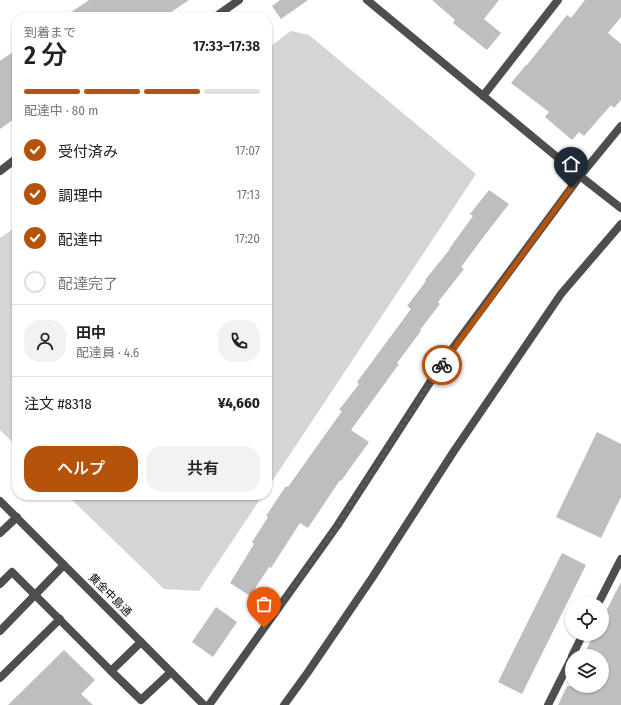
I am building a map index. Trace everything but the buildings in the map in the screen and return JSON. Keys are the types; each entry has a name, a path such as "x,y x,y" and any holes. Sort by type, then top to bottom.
{"street":[{"path":"222,12 239,0"},
{"path":"368,0 580,176 621,208"},
{"path":"483,96 558,0"},
{"path":"209,705 337,526 447,356 580,176 621,126"},
{"path":"0,171 12,162"},
{"path":"284,705 372,578 459,445 562,294 621,224"},
{"name":"黄金中島通","path":"0,501 204,705"},
{"path":"0,533 17,517"},
{"path":"602,597 621,559"},
{"path":"0,631 64,565"},
{"path":"0,584 12,572 142,700 171,672"},
{"path":"0,678 60,620"},
{"path":"111,671 141,642"},
{"path":"548,705 565,670"}],"shaded area":[{"path":"291,31 309,35 476,174 272,481 272,45"},
{"path":"12,230 12,442 0,430 0,238"},
{"path":"72,500 260,500 199,591 164,589"}],"way so far":[{"path":"264,628 337,526 442,365"}],"route":[{"path":"442,365 447,356 571,188"}]}
